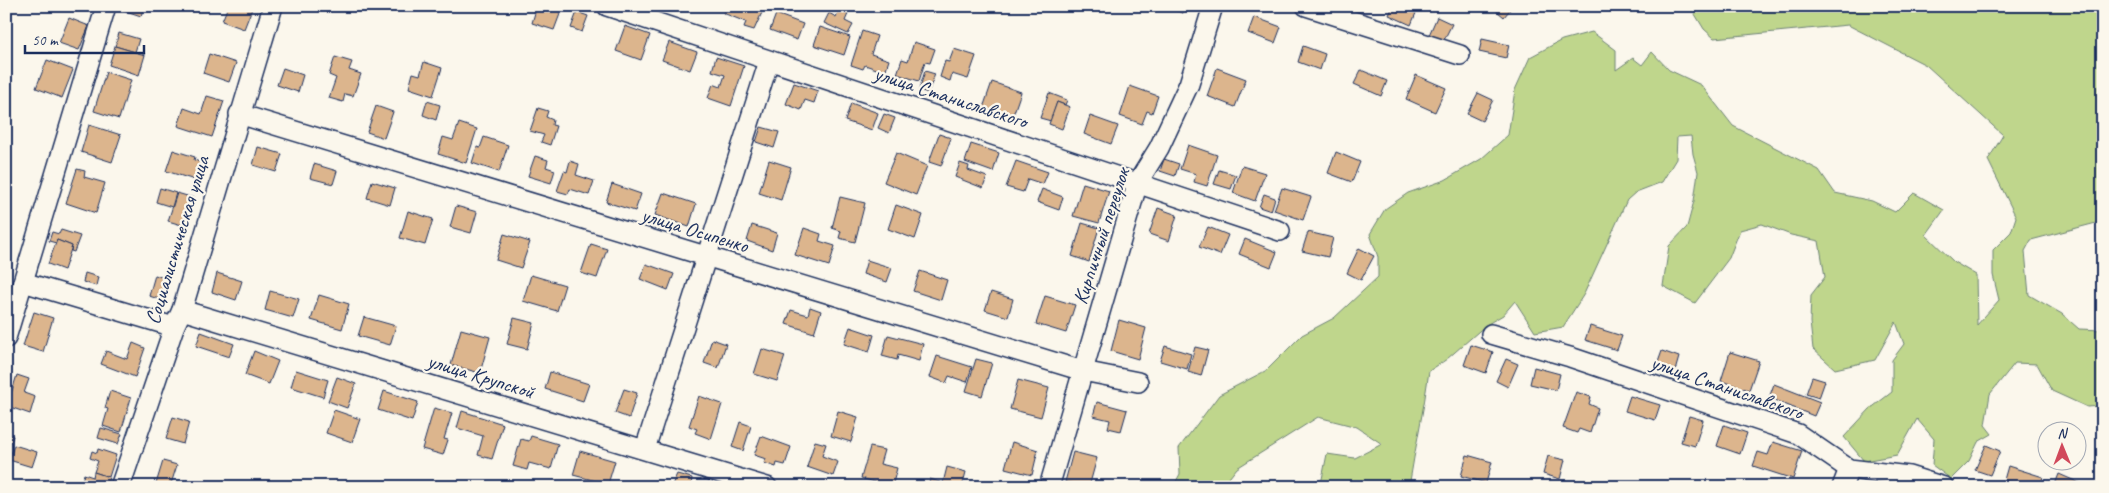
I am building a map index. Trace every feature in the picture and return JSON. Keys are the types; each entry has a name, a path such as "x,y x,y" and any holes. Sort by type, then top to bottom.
{"street":[{"path":"6,338 16,291 106,6"},
{"name":"Социалистическая улица","path":"120,487 174,327 182,310 239,114 273,6"},
{"name":"улица Станиславского","path":"607,6 1280,231"},
{"name":"Кирпичный переулок","path":"1049,487 1138,182 1159,148 1189,84 1212,6"},
{"path":"1306,6 1460,55"},
{"path":"645,449 769,61"},
{"name":"улица Осипенко","path":"239,114 1082,371 1138,382"},
{"path":"16,291 174,327"},
{"name":"улица Крупской","path":"182,310 767,487"},
{"name":"улица Станиславского","path":"1490,334 1570,356 1798,434 1849,469 1909,476 1944,487"},
{"path":"1842,487 1849,469"}],"green space":[{"path":"1690,6 2103,6 2103,224 2096,223 2031,240 2025,251 2029,295 2062,314 2079,329 2103,330 2103,406 2087,407 2052,391 2037,364 2015,363 1990,394 1985,425 1992,434 1978,442 1969,461 1951,479 1932,465 1934,439 1917,419 1897,455 1864,461 1844,437 1870,409 1892,392 1892,360 1904,344 1896,322 1875,360 1835,369 1813,349 1810,322 1811,295 1825,277 1819,241 1791,235 1762,224 1740,230 1729,258 1695,303 1663,286 1669,246 1687,227 1694,201 1698,172 1691,136 1677,137 1676,159 1662,182 1636,192 1627,200 1584,294 1563,327 1535,332 1515,301 1503,315 1486,325 1447,359 1429,371 1409,487 1315,487 1322,479 1327,454 1355,458 1382,444 1357,427 1318,417 1237,468 1222,487 1173,487 1180,474 1179,448 1219,395 1267,370 1302,335 1334,318 1378,277 1378,257 1370,234 1385,209 1408,193 1445,180 1481,159 1508,135 1515,90 1530,57 1562,40 1592,32 1616,50 1616,70 1633,58 1642,65 1652,52 1669,70 1701,85 1733,126 1819,170 1835,193 1872,201 1895,212 1914,193 1944,210 1926,235 1954,262 1976,275 1977,325 1999,300 1993,275 1993,250 2011,232 2016,217 1988,160 2003,135 1926,65 1848,25 1714,38 1704,29"}],"building":[{"path":"125,6 144,6 141,16 123,10"},
{"path":"228,6 253,6 244,29 222,21"},
{"path":"537,6 563,6 554,30 532,23"},
{"path":"726,6 765,6 754,30 744,27 746,22 723,13"},
{"path":"1162,6 1185,6 1183,13"},
{"path":"1393,6 1410,6 1409,10 1416,13 1411,25 1389,15"},
{"path":"1491,6 1513,6 1504,17"},
{"path":"839,10 848,14 845,21 853,25 848,34 824,23 829,13 836,17"},
{"path":"577,12 588,16 582,32 571,28"},
{"path":"776,14 803,24 797,40 770,30"},
{"path":"1254,17 1281,27 1275,43 1248,33"},
{"path":"1437,17 1452,24 1443,42 1429,35"},
{"path":"69,18 89,26 79,50 59,43"},
{"path":"625,26 650,35 641,60 616,51"},
{"path":"820,27 850,37 844,55 814,45"},
{"path":"862,31 877,36 871,54 889,60 885,72 865,65 863,69 851,65"},
{"path":"119,33 139,39 135,52 115,46"},
{"path":"1482,39 1509,45 1506,58 1479,52"},
{"path":"669,42 697,52 690,70 662,60"},
{"path":"914,42 935,49 930,63 925,62 919,81 897,74 902,59 908,61"},
{"path":"115,46 145,55 139,75 109,65"},
{"path":"1303,46 1325,54 1320,70 1298,62"},
{"path":"954,49 976,56 968,79 952,74 950,81 940,77 945,61 949,62"},
{"path":"209,54 236,63 229,82 203,73"},
{"path":"335,57 352,62 349,70 361,74 353,96 345,94 343,102 329,98 336,78 329,75"},
{"path":"716,57 744,66 731,106 708,98 713,84 721,87 725,75 712,71"},
{"path":"47,60 73,70 62,98 36,88"},
{"path":"424,62 442,68 433,96 409,88 413,73 420,75"},
{"path":"283,68 303,75 298,92 277,85"},
{"path":"1217,68 1246,79 1235,107 1207,96"},
{"path":"1361,70 1387,81 1381,96 1354,84"},
{"path":"925,71 935,74 928,93 919,90"},
{"path":"106,72 131,80 119,119 94,111"},
{"path":"1416,75 1446,88 1435,112 1406,99"},
{"path":"992,82 1021,92 1012,118 983,108"},
{"path":"794,83 818,91 814,103 805,100 801,110 786,104"},
{"path":"1130,86 1158,96 1152,113 1147,111 1142,124 1120,116"},
{"path":"1049,93 1067,100 1065,105 1057,102 1051,121 1040,118"},
{"path":"1478,93 1493,100 1482,121 1467,114"},
{"path":"207,96 224,101 212,137 178,126 184,108 201,114"},
{"path":"427,101 440,105 436,120 423,115"},
{"path":"1057,102 1070,107 1062,129 1049,124"},
{"path":"851,103 878,113 872,130 845,121"},
{"path":"376,106 393,112 384,138 367,132"},
{"path":"538,108 548,111 546,117 553,120 552,125 556,126 550,145 541,142 544,135 530,131"},
{"path":"884,114 895,118 889,133 878,128"},
{"path":"1090,116 1118,126 1111,144 1084,134"},
{"path":"459,123 477,129 466,163 438,154 443,137 453,140"},
{"path":"89,125 121,135 112,162 81,152"},
{"path":"761,127 779,132 774,148 756,142"},
{"path":"939,134 951,138 941,166 929,162"},
{"path":"484,137 508,145 499,172 472,163 477,147 480,148"},
{"path":"971,144 999,153 993,172 965,162"},
{"path":"1188,145 1217,155 1207,186 1194,182 1196,174 1180,169"},
{"path":"258,147 282,154 276,172 253,165"},
{"path":"173,150 195,157 194,160 204,163 198,181 166,171"},
{"path":"1336,152 1360,162 1352,182 1328,173"},
{"path":"896,153 927,166 916,195 884,182"},
{"path":"535,156 548,160 546,167 555,170 551,183 528,176"},
{"path":"1164,159 1179,164 1175,176 1160,171"},
{"path":"769,160 791,167 781,200 759,193"},
{"path":"570,161 579,164 576,175 594,181 589,195 570,189 568,194 557,191 564,171 567,172"},
{"path":"1016,161 1048,172 1043,184 1028,179 1023,192 1006,187"},
{"path":"960,163 969,166 968,170 987,177 983,188 955,177"},
{"path":"314,164 337,171 333,184 310,178"},
{"path":"1242,166 1265,173 1255,201 1233,193"},
{"path":"77,169 85,171 84,177 105,183 96,213 66,203"},
{"path":"1219,170 1236,175 1231,189 1214,184"},
{"path":"372,181 395,188 390,205 367,198"},
{"path":"1083,183 1109,191 1099,223 1073,216"},
{"path":"612,184 641,194 635,211 606,202"},
{"path":"160,188 176,193 172,207 156,202"},
{"path":"1282,188 1311,197 1303,220 1274,210"},
{"path":"1042,189 1063,197 1059,210 1037,202"},
{"path":"177,193 194,198 185,226 168,221"},
{"path":"663,193 696,204 689,227 655,215"},
{"path":"1264,194 1275,198 1271,211 1259,207"},
{"path":"840,197 865,203 855,242 839,238 841,231 832,228"},
{"path":"896,205 923,215 915,239 888,229"},
{"path":"456,206 477,212 471,233 450,227"},
{"path":"1158,208 1177,215 1169,241 1149,234"},
{"path":"408,211 433,219 425,245 400,238"},
{"path":"1082,223 1099,228 1089,262 1072,256"},
{"path":"752,225 777,233 772,250 747,241"},
{"path":"1208,227 1228,235 1220,255 1199,247"},
{"path":"804,228 821,234 819,241 835,246 829,266 795,255"},
{"path":"61,230 80,236 74,252 71,251 72,246 57,240 56,243 49,241 52,232 59,234"},
{"path":"1308,232 1333,238 1328,257 1302,251"},
{"path":"504,234 530,242 521,268 496,260"},
{"path":"1245,239 1277,252 1271,267 1239,254"},
{"path":"57,240 72,246 64,270 48,264"},
{"path":"591,244 607,249 597,278 581,273"},
{"path":"1359,248 1374,256 1361,280 1347,273"},
{"path":"867,260 892,268 887,282 863,274"},
{"path":"646,264 674,274 668,290 640,279"},
{"path":"920,271 947,280 941,300 913,291"},
{"path":"85,273 98,277 96,286 83,282"},
{"path":"217,273 242,281 236,300 212,292"},
{"path":"155,275 168,279 162,300 149,296"},
{"path":"531,275 565,285 557,311 523,301"},
{"path":"270,291 299,299 293,318 265,310"},
{"path":"991,292 1013,299 1008,317 985,310"},
{"path":"319,295 349,304 342,329 311,320"},
{"path":"1045,296 1075,305 1066,333 1036,324"},
{"path":"810,307 821,311 814,333 786,324 791,310 808,315"},
{"path":"34,312 53,318 43,352 23,346"},
{"path":"364,317 396,326 390,345 358,336"},
{"path":"514,318 534,323 527,349 507,344"},
{"path":"1119,320 1146,328 1138,359 1111,351"},
{"path":"1590,326 1622,336 1617,350 1585,340"},
{"path":"850,327 874,335 869,352 844,344"},
{"path":"461,329 490,337 480,373 451,365"},
{"path":"201,332 234,344 229,357 196,346"},
{"path":"888,335 923,344 919,361 898,355 897,360 882,356"},
{"path":"712,339 726,344 718,368 704,363"},
{"path":"133,343 145,348 135,377 101,364 106,351 127,359"},
{"path":"1471,345 1493,352 1486,373 1464,365"},
{"path":"1165,346 1191,354 1187,369 1160,361"},
{"path":"1195,347 1208,350 1201,376 1188,372"},
{"path":"762,349 785,356 777,381 754,374"},
{"path":"254,351 278,361 269,384 245,375"},
{"path":"1662,351 1679,357 1675,371 1657,365"},
{"path":"1730,352 1759,361 1749,390 1721,381"},
{"path":"937,356 972,367 967,382 949,376 946,383 930,377"},
{"path":"976,359 992,363 982,396 966,391"},
{"path":"1506,359 1518,364 1508,387 1496,381"},
{"path":"1534,367 1560,374 1556,390 1530,384"},
{"path":"296,370 328,380 323,397 291,387"},
{"path":"550,372 589,384 583,401 545,389"},
{"path":"17,375 29,379 24,393 35,397 30,414 7,406"},
{"path":"337,377 356,384 347,408 328,401"},
{"path":"1812,377 1825,381 1819,398 1806,394"},
{"path":"1018,380 1049,388 1041,417 1010,409"},
{"path":"1774,384 1820,402 1814,416 1769,398"},
{"path":"624,389 637,393 629,418 615,413"},
{"path":"110,391 131,398 121,432 103,426 108,409 105,408"},
{"path":"384,391 418,402 412,421 378,410"},
{"path":"1576,392 1591,397 1589,404 1598,408 1590,433 1579,429 1577,433 1563,428"},
{"path":"699,396 722,404 711,439 695,433 697,429 689,426"},
{"path":"1630,396 1660,405 1655,420 1625,411"},
{"path":"1097,402 1127,410 1121,431 1108,428 1110,420 1093,416"},
{"path":"434,408 452,413 444,439 448,440 443,455 422,449"},
{"path":"334,410 360,419 352,442 326,433"},
{"path":"462,411 503,424 492,459 478,455 483,436 457,428"},
{"path":"838,411 858,417 851,442 831,436"},
{"path":"1689,416 1703,420 1695,446 1681,442"},
{"path":"173,417 189,422 183,444 166,439"},
{"path":"740,422 751,426 743,451 732,447"},
{"path":"1724,425 1747,433 1740,454 1717,446"},
{"path":"101,428 122,434 118,444 98,438"},
{"path":"6,434 13,436 6,457"},
{"path":"531,436 558,444 551,469 529,463 527,470 513,466 521,439 529,441"},
{"path":"761,436 791,447 785,465 777,463 776,467 764,463 766,459 754,455"},
{"path":"815,441 826,444 822,456 838,462 833,476 807,467"},
{"path":"1012,442 1038,450 1032,475 1005,468"},
{"path":"1773,442 1802,451 1793,479 1753,466 1758,452 1768,455"},
{"path":"14,445 37,452 32,467 9,460"},
{"path":"1986,445 2000,451 1990,475 1975,470"},
{"path":"870,447 884,450 880,464 897,468 892,487 861,478"},
{"path":"98,449 116,455 109,477 94,472 98,461 90,458 92,451 97,453"},
{"path":"580,451 615,461 608,484 573,475"},
{"path":"1073,452 1097,458 1089,487 1065,482"},
{"path":"1467,455 1492,462 1486,483 1461,476"},
{"path":"1548,456 1565,460 1560,479 1543,474"},
{"path":"163,461 177,465 170,487 155,487"},
{"path":"2008,466 2043,477 2040,487 2027,487 2004,480"},
{"path":"947,467 966,472 962,487 928,487 930,479 943,483"},
{"path":"94,472 109,477 106,487 80,487 84,474 93,477"},
{"path":"677,474 692,478 691,485 698,487 671,487"},
{"path":"2059,474 2082,484 2081,487 2054,487"}]}
